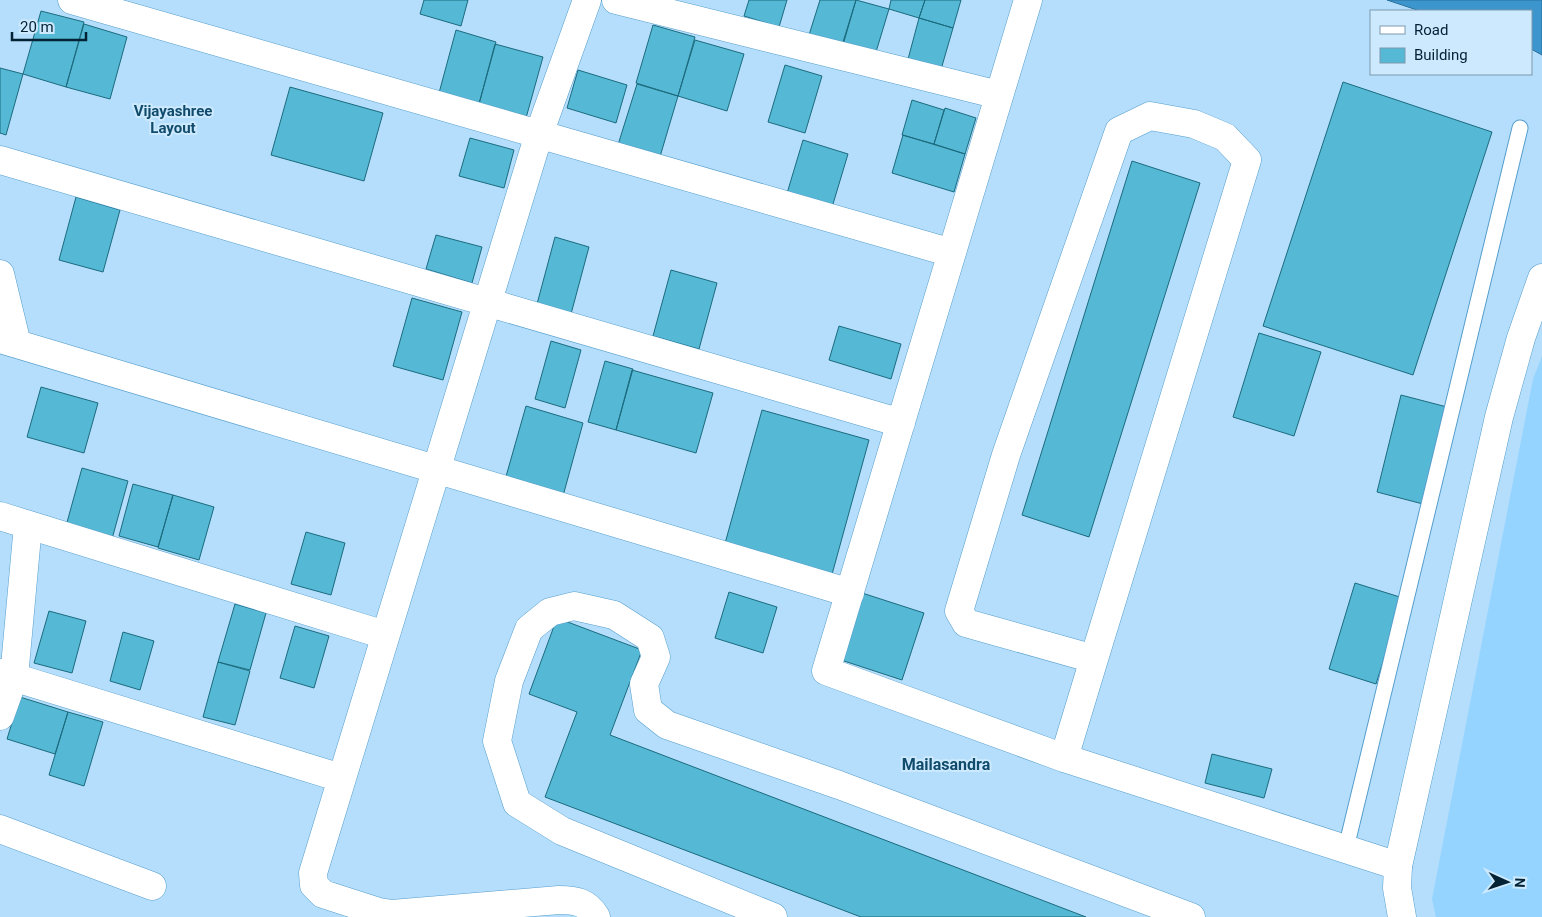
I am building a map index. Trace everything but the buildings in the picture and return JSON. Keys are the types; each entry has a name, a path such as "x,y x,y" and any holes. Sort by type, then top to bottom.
{"street":[{"path":"72,0 952,253"},
{"path":"587,0 539,134 313,874 314,885 323,894 356,911 410,914 543,900 574,900 588,905 596,917"},
{"path":"616,0 999,95"},
{"path":"1028,0 826,671 1064,758 1398,866"},
{"path":"1064,758 1247,160 1225,137 1194,124 1150,116 1119,131 1006,455 959,610 966,623 1094,659"},
{"path":"0,160 901,423"},
{"path":"0,274 9,342 850,593"},
{"path":"1402,917 1398,888 1398,866 1499,417 1521,338 1542,278"},
{"path":"0,516 385,635"},
{"path":"0,716 28,525"},
{"path":"772,917 562,831 517,803 498,741 509,681 529,629 550,612 574,606 614,615 650,638 656,657 644,684 648,710 667,724 840,785 1191,917"},
{"path":"7,675 341,778"},
{"path":"0,829 152,886"}],"lane":[{"path":"1346,848 1520,128"}],"shaded area":[{"path":"1387,0 1542,0 1542,55 1532,50 1532,10 1417,10"},
{"path":"1542,356 1542,917 1436,917 1432,899 1533,379"}],"district":[{"name":"Vijayashree Layout","path":"173,120"},
{"name":"Mailasandra","path":"946,764"}]}
